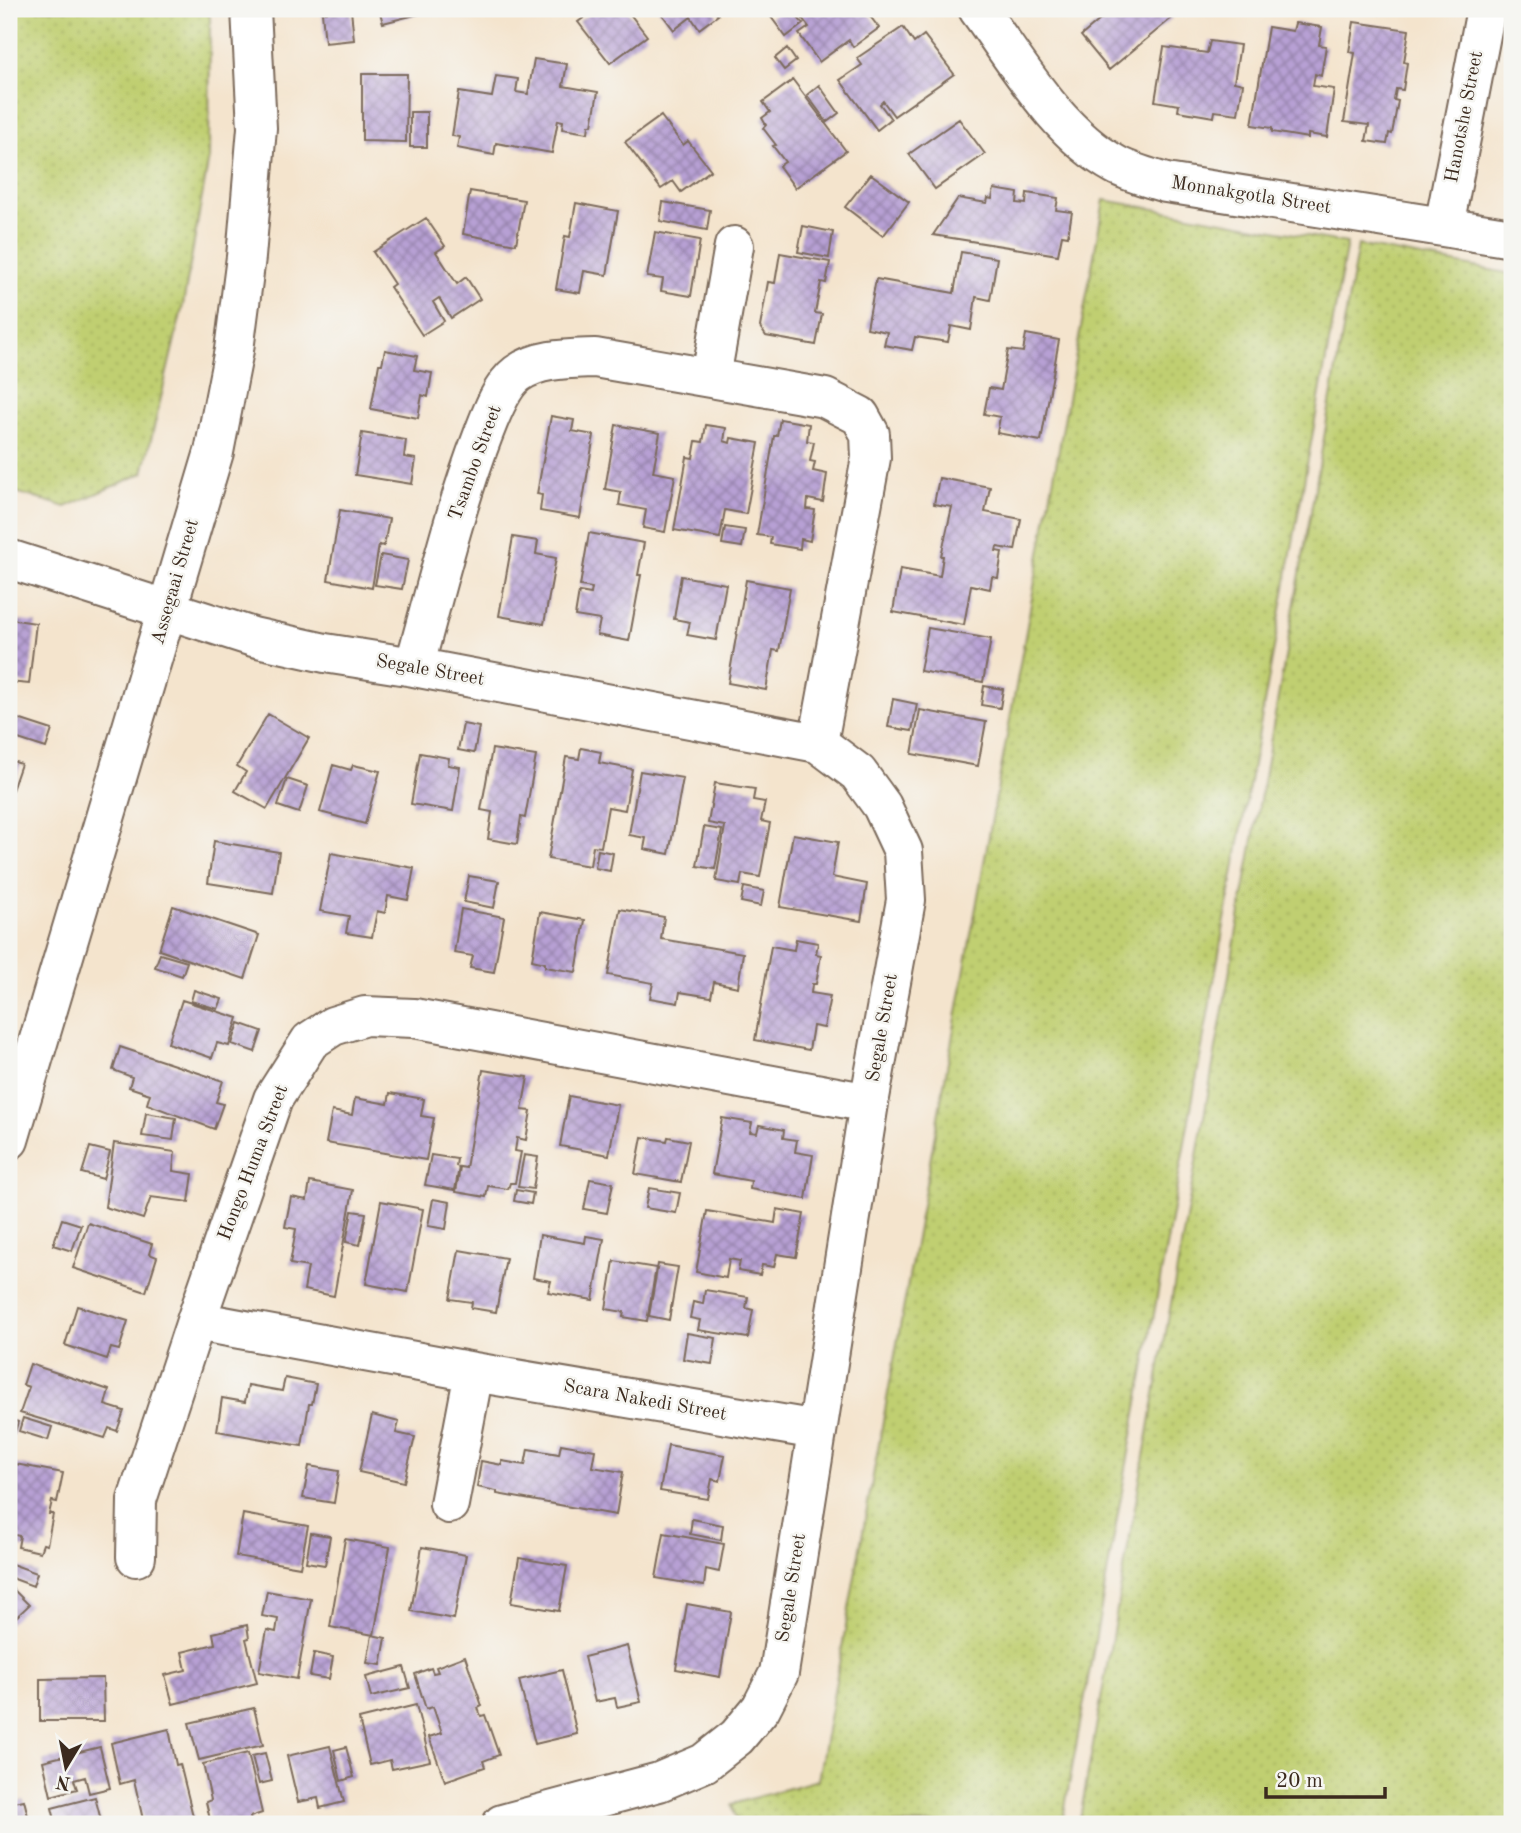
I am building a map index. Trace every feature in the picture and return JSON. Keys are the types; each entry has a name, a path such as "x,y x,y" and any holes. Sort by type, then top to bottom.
{"street":[{"name":"Assegaai Street","path":"9,1140 214,453 234,350 246,257 257,128 251,9"},
{"name":"Monnakgotla Street","path":"978,9 1044,100 1075,136 1116,165 1166,183 1512,238"},
{"name":"Hanotshe Street","path":"1444,226 1486,9"},
{"path":"711,377 734,246"},
{"name":"Tsambo Street","path":"414,667 464,485 499,398 516,374 537,365 560,360 595,358 825,398 860,416 870,434 872,458 818,743"},
{"name":"Segale Street","path":"9,559 253,637 324,653 414,667 818,743 858,773 882,806 903,851 906,900 869,1103 779,1673 761,1708 737,1737 705,1763 659,1782 546,1819 502,1824"},
{"name":"Hongo Huma Street","path":"136,1557 137,1500 273,1099 310,1041 333,1026 365,1016 414,1018 869,1103"},
{"name":"Scara Nakedi Street","path":"196,1321 474,1372 817,1430"},
{"path":"449,1504 474,1372"}],"green space":[{"path":"9,9 208,9 210,18 209,157 183,305 143,473 66,507 9,490"},
{"path":"1104,200 1347,243 1062,1824 737,1824 732,1804 818,1780"},
{"path":"1358,245 1512,274 1512,1824 1079,1824"}],"building":[{"path":"379,9 427,9 427,12 383,23"},
{"path":"596,9 601,13 606,9 626,9 647,36 610,63 578,22"},
{"path":"658,9 713,9 718,15 699,29 691,17 674,30"},
{"path":"782,9 791,9 803,24 786,37 771,17"},
{"path":"795,9 869,9 866,11 879,28 853,47 849,40 819,62 799,34 809,27"},
{"path":"1113,9 1164,9 1172,18 1109,70 1081,36"},
{"path":"1355,9 1379,9 1379,14"},
{"path":"351,10 354,40 325,43 322,12"},
{"path":"1354,22 1409,30 1403,90 1396,89 1394,100 1398,101 1392,134 1389,133 1387,144 1366,141 1369,125 1344,122 1355,53 1349,52"},
{"path":"1295,23 1322,27 1319,45 1326,46 1321,76 1315,74 1313,86 1334,89 1327,137 1308,134 1308,138 1272,132 1272,128 1252,125 1268,27 1293,31"},
{"path":"903,27 914,43 924,35 954,74 894,116 883,101 880,104 891,119 877,130 840,80 862,65 857,58"},
{"path":"1210,41 1240,45 1234,82 1243,84 1238,114 1215,111 1214,117 1178,111 1179,105 1155,101 1164,47 1207,53"},
{"path":"787,48 796,61 784,70 775,58"},
{"path":"534,59 567,64 563,86 598,92 588,133 562,129 563,121 558,120 552,153 496,143 494,155 457,148 459,137 452,136 459,92 492,97 496,76 518,79 516,92 528,94"},
{"path":"362,74 407,74 406,142 362,141"},
{"path":"793,80 846,151 795,188 779,166 785,162 763,128 766,125 762,118 770,112 763,102"},
{"path":"819,85 839,113 827,122 807,95"},
{"path":"410,112 427,112 427,147 410,147"},
{"path":"661,116 683,145 688,141 711,170 681,192 673,181 661,189 625,142"},
{"path":"959,119 985,154 935,189 909,154"},
{"path":"871,174 909,202 883,236 845,207"},
{"path":"994,189 1018,193 1017,203 1026,204 1027,193 1058,198 1056,210 1072,212 1068,236 1062,235 1058,255 933,235 958,198 987,203 988,198 992,199"},
{"path":"470,191 524,200 516,244 463,234"},
{"path":"663,202 710,210 707,230 660,221"},
{"path":"576,203 618,211 607,275 584,271 580,293 556,289 565,236 570,237"},
{"path":"426,218 445,246 436,252 457,284 466,277 480,299 451,318 439,298 433,302 444,321 422,335 390,287 394,284 373,252"},
{"path":"803,226 833,232 829,258 798,252"},
{"path":"655,232 700,240 691,296 661,291 663,279 647,277"},
{"path":"961,252 997,258 990,300 976,297 971,330 951,326 948,342 915,337 912,350 884,345 887,332 867,328 876,279 954,293"},
{"path":"780,253 830,262 826,283 821,282 815,313 822,314 816,345 766,336 760,327 768,282 775,283"},
{"path":"1026,334 1059,340 1041,441 997,433 1000,417 984,414 989,388 1001,390 1008,350 1023,352"},
{"path":"385,350 417,356 414,370 432,373 428,397 422,395 418,418 371,409 379,364 382,364"},
{"path":"551,416 574,420 572,431 594,435 580,518 540,511 542,495 537,494"},
{"path":"780,419 809,424 807,441 814,442 810,461 815,462 813,471 827,474 823,502 808,499 807,509 815,510 810,541 801,539 800,549 770,544 771,537 757,535 774,436 777,436"},
{"path":"616,425 660,433 653,472 675,476 665,532 643,528 646,510 619,505 621,492 605,489"},
{"path":"706,425 726,428 724,441 730,443 731,438 759,443 746,514 725,510 720,538 674,530 687,457 693,458 696,441 703,442"},
{"path":"362,433 406,440 404,457 416,459 412,484 355,475"},
{"path":"939,478 990,487 985,512 1021,519 1015,550 997,547 996,551 1002,552 998,578 992,577 990,589 971,585 964,625 893,612 900,569 940,576 941,556 952,507 934,504"},
{"path":"340,510 389,519 384,546 379,545 372,588 328,580"},
{"path":"725,527 745,530 742,547 722,544"},
{"path":"589,533 644,543 629,641 597,635 600,620 575,616 579,592 591,594 592,588 580,586"},
{"path":"513,537 538,541 536,554 556,558 544,624 499,616"},
{"path":"381,555 408,560 402,589 375,585"},
{"path":"681,576 726,584 716,640 687,635 690,622 674,619"},
{"path":"746,580 790,588 779,651 773,650 766,690 728,683"},
{"path":"9,619 36,623 29,684 9,682"},
{"path":"928,628 991,639 983,682 920,671"},
{"path":"984,686 1003,689 1000,708 981,705"},
{"path":"893,699 917,704 912,731 888,727"},
{"path":"920,710 986,722 978,766 912,754"},
{"path":"268,714 309,738 267,809 235,791 246,772 237,766"},
{"path":"9,716 52,730 46,748 9,736"},
{"path":"463,724 479,727 474,753 458,750"},
{"path":"581,748 601,752 599,763 632,769 625,810 608,807 601,847 593,846 590,866 548,859 566,757 579,759"},
{"path":"492,749 536,756 525,818 521,817 517,844 488,839 492,812 481,810"},
{"path":"420,753 449,758 448,765 460,767 453,811 411,804"},
{"path":"9,760 21,764 9,799"},
{"path":"333,765 351,770 353,765 380,771 365,824 320,812"},
{"path":"640,771 683,778 669,854 644,849 646,838 629,835"},
{"path":"287,779 308,786 299,813 278,806"},
{"path":"715,783 755,789 753,800 765,802 761,821 770,823 760,877 742,874 740,885 716,881 725,826 708,823"},
{"path":"704,827 722,830 715,869 697,866"},
{"path":"793,834 838,842 832,877 867,884 861,921 780,907"},
{"path":"214,841 279,852 273,893 208,883"},
{"path":"598,850 613,853 610,871 595,868"},
{"path":"331,853 414,868 408,900 388,896 385,913 377,911 372,937 346,933 349,916 320,911"},
{"path":"469,876 499,881 494,908 464,902"},
{"path":"744,887 764,891 761,906 741,902"},
{"path":"173,906 259,935 245,979 159,950"},
{"path":"461,909 504,917 494,972 470,968 473,956 454,953"},
{"path":"620,909 664,917 661,939 743,953 738,987 714,982 711,997 680,992 678,1003 650,998 653,983 608,975"},
{"path":"540,912 585,920 576,972 545,967 545,963 532,960"},
{"path":"796,939 818,943 816,954 821,955 816,984 812,984 811,993 830,996 824,1028 813,1026 809,1050 755,1040 771,946 794,950"},
{"path":"160,954 187,962 182,976 155,967"},
{"path":"194,990 222,999 218,1009 191,1001"},
{"path":"182,1000 238,1018 229,1046 217,1043 212,1058 168,1043"},
{"path":"239,1023 262,1031 255,1052 232,1044"},
{"path":"120,1047 223,1081 216,1102 223,1104 214,1129 147,1104 150,1094 129,1087 132,1077 113,1070"},
{"path":"483,1070 528,1077 522,1110 531,1111 526,1140 517,1138 515,1151 521,1152 515,1183 510,1183 508,1189 488,1186 486,1197 456,1192 460,1167 466,1168"},
{"path":"390,1093 424,1099 421,1116 434,1118 426,1160 326,1143 332,1111 352,1115 355,1098 388,1104"},
{"path":"569,1096 618,1105 609,1155 560,1146"},
{"path":"146,1113 176,1118 173,1140 142,1136"},
{"path":"722,1118 752,1123 750,1132 757,1133 759,1125 784,1130 783,1138 797,1140 795,1152 813,1155 806,1199 750,1189 751,1181 712,1174"},
{"path":"642,1137 667,1141 668,1137 689,1141 681,1182 635,1174"},
{"path":"114,1143 175,1152 173,1171 193,1174 189,1202 151,1197 143,1219 105,1207"},
{"path":"90,1147 110,1152 103,1179 82,1173"},
{"path":"431,1155 457,1159 456,1166 459,1167 455,1190 425,1185"},
{"path":"524,1155 538,1157 533,1189 518,1187"},
{"path":"590,1179 613,1183 607,1213 584,1209"},
{"path":"310,1182 353,1190 334,1296 304,1290 308,1267 290,1264 296,1229 285,1227 291,1197 307,1200"},
{"path":"649,1188 680,1193 676,1213 645,1208"},
{"path":"516,1190 533,1193 531,1204 514,1201"},
{"path":"433,1199 450,1202 446,1229 428,1226"},
{"path":"381,1201 423,1209 408,1292 366,1284"},
{"path":"777,1209 804,1214 796,1257 777,1254 774,1267 762,1265 760,1275 738,1271 740,1261 729,1259 726,1278 696,1272 707,1211 775,1223"},
{"path":"352,1211 366,1213 360,1245 346,1242"},
{"path":"62,1219 81,1225 72,1251 53,1245"},
{"path":"88,1223 152,1244 149,1254 157,1257 146,1292 73,1268"},
{"path":"540,1235 585,1243 586,1236 604,1239 593,1300 548,1292 551,1281 533,1278"},
{"path":"459,1250 506,1258 496,1312 471,1308 472,1302 450,1299"},
{"path":"614,1261 656,1268 647,1321 623,1317 624,1312 606,1309"},
{"path":"658,1264 678,1267 669,1320 649,1316"},
{"path":"705,1290 748,1297 746,1308 753,1310 748,1338 698,1330 700,1320 690,1318 693,1302 703,1304"},
{"path":"77,1306 128,1321 119,1350 111,1348 107,1359 65,1345"},
{"path":"687,1333 716,1338 712,1364 683,1359"},
{"path":"30,1364 109,1390 105,1405 124,1411 117,1431 109,1428 105,1438 20,1413 29,1387 23,1385"},
{"path":"285,1378 316,1384 312,1404 309,1404 302,1446 217,1431 222,1398 245,1402 248,1385 282,1391"},
{"path":"372,1415 399,1422 396,1433 415,1437 404,1482 359,1472"},
{"path":"23,1418 52,1427 48,1440 19,1431"},
{"path":"9,1419 18,1422 14,1435 9,1433"},
{"path":"561,1444 595,1450 592,1467 623,1472 616,1515 497,1494 497,1491 477,1487 481,1461 525,1465 528,1449 559,1454"},
{"path":"668,1445 725,1455 720,1481 712,1479 708,1499 660,1491"},
{"path":"10,1463 63,1473 57,1502 52,1501 49,1514 53,1514 47,1545 43,1544 40,1552 18,1547 20,1536 9,1534"},
{"path":"309,1466 339,1471 334,1503 303,1498"},
{"path":"243,1514 308,1526 300,1567 236,1556"},
{"path":"692,1519 723,1525 721,1540 690,1534"},
{"path":"311,1533 330,1536 325,1565 306,1562"},
{"path":"664,1533 724,1544 719,1572 706,1569 704,1586 656,1578"},
{"path":"345,1539 390,1547 374,1635 330,1627"},
{"path":"422,1547 466,1555 454,1619 411,1611"},
{"path":"519,1558 567,1566 559,1611 511,1603"},
{"path":"9,1563 37,1573 33,1586 9,1577"},
{"path":"9,1585 29,1605 9,1624"},
{"path":"267,1591 311,1599 297,1679 259,1672 267,1630 276,1632 278,1619 262,1616"},
{"path":"687,1604 731,1612 720,1677 676,1669"},
{"path":"247,1625 249,1638 246,1639 257,1683 173,1704 165,1675 186,1670 182,1652 215,1644 213,1633"},
{"path":"372,1635 386,1638 381,1665 367,1663"},
{"path":"627,1646 641,1702 617,1707 615,1698 595,1702 584,1657"},
{"path":"314,1653 333,1657 329,1679 310,1676"},
{"path":"465,1656 482,1706 478,1708 481,1716 485,1715 499,1755 483,1761 485,1767 445,1781 429,1737 442,1733 433,1707 426,1709 415,1674 431,1668 433,1673 438,1672 436,1667"},
{"path":"404,1667 410,1688 371,1697 366,1677"},
{"path":"562,1670 577,1734 535,1744 519,1680"},
{"path":"103,1678 104,1721 40,1721 40,1679"},
{"path":"416,1705 430,1761 392,1769 390,1760 370,1765 359,1719"},
{"path":"254,1708 263,1745 199,1760 189,1723"},
{"path":"169,1729 176,1765 180,1764 195,1824 144,1824 134,1780 120,1784 111,1743"},
{"path":"330,1746 344,1802 320,1808 318,1798 298,1802 287,1756"},
{"path":"100,1747 110,1788 89,1793 85,1777 74,1780 77,1789 51,1796 43,1761"},
{"path":"346,1747 354,1777 341,1781 334,1750"},
{"path":"248,1753 262,1813 250,1817 251,1822 243,1824 211,1824 206,1802 211,1800 203,1764"},
{"path":"265,1753 272,1781 259,1784 252,1756"},
{"path":"95,1797 102,1824 56,1824 52,1808"},
{"path":"24,1800 30,1824 9,1824 9,1803"}]}
